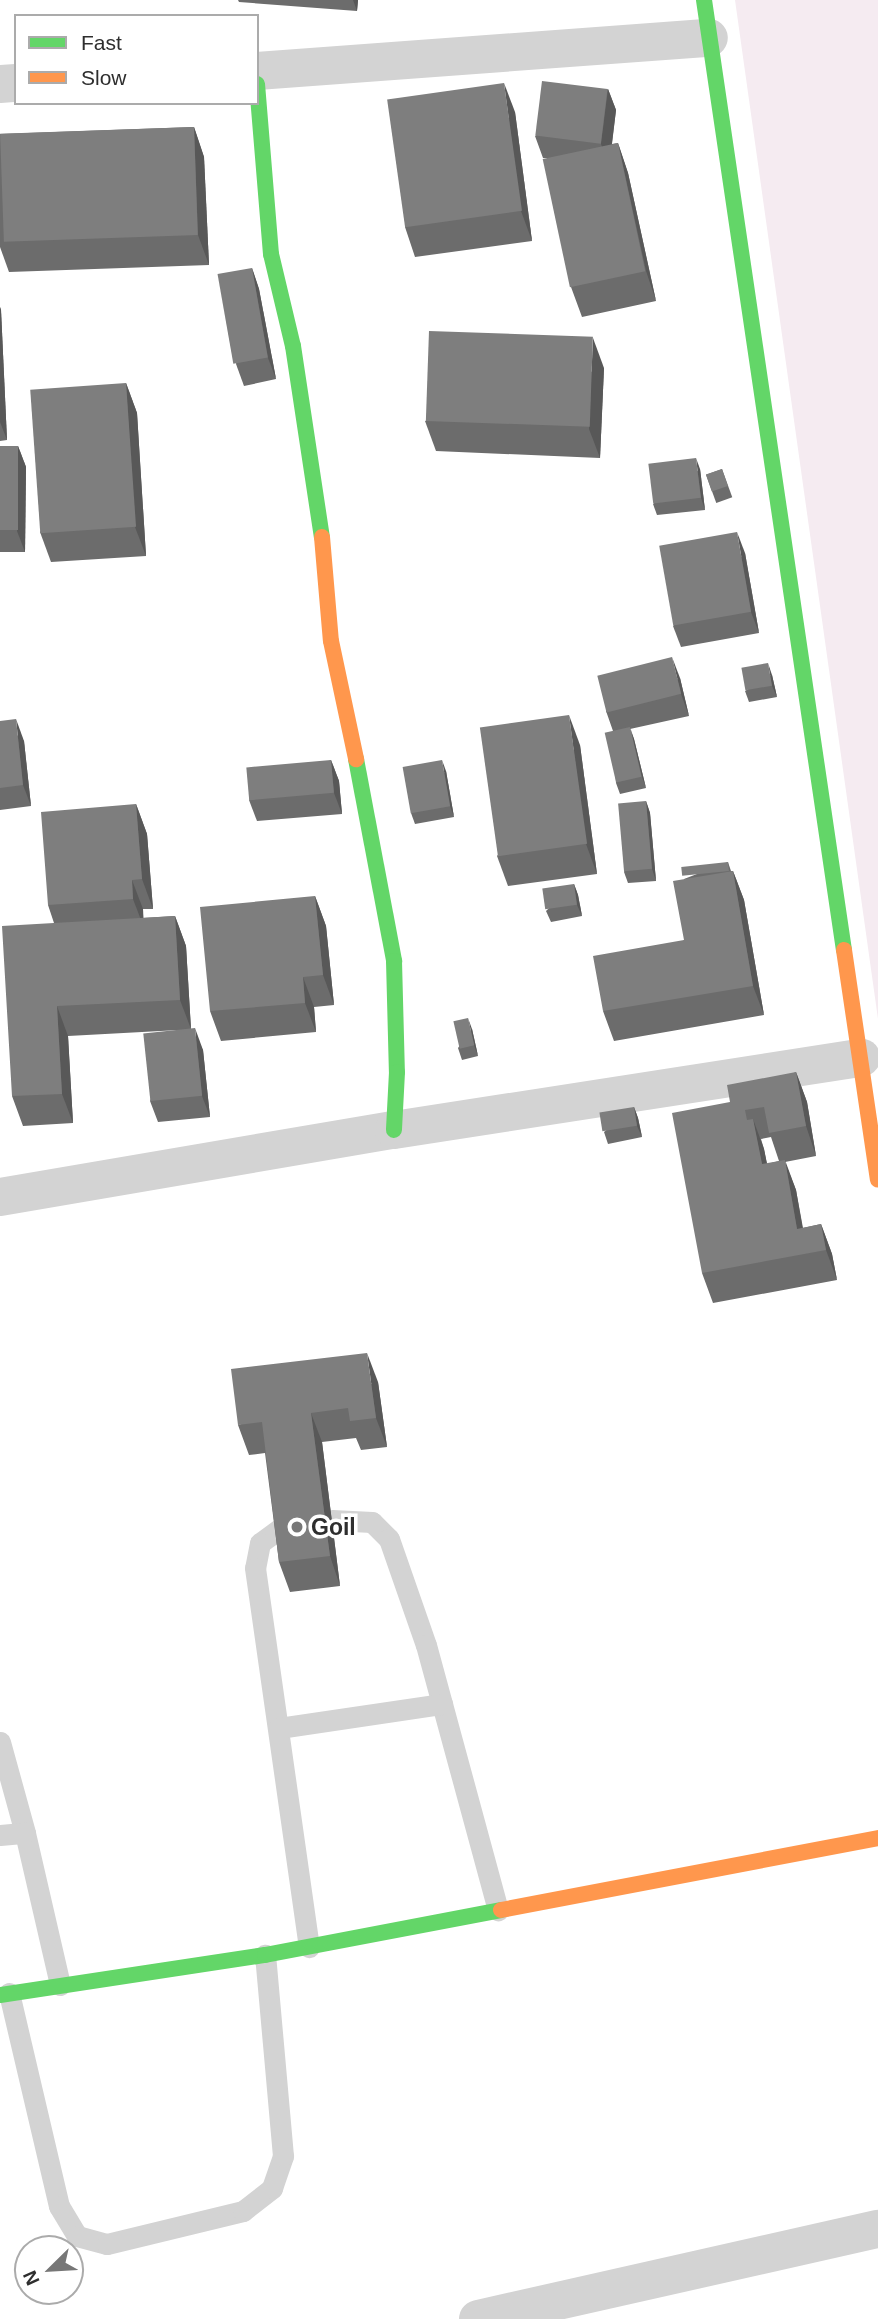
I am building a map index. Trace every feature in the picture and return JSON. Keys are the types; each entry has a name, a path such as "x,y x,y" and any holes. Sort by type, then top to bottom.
{"main road":[{"path":"704,0 878,1179"},
{"path":"259,105 271,254 293,346 316,486 331,641 394,961 397,1072 394,1130"},
{"path":"4,1994 265,1955 878,1838"}],"street":[{"path":"259,71 709,38"},
{"path":"0,1197 394,1130 862,1058"},
{"path":"478,2319 878,2229"}],"lane":[{"path":"332,1520 372,1522 389,1539 426,1645 498,1910"},
{"path":"282,1527 260,1543 255,1568 309,1947"},
{"path":"279,1728 442,1704"},
{"path":"0,1742 25,1833 60,1985"},
{"path":"0,1835 25,1833"},
{"path":"4,1994 59,2206 78,2236 107,2244 243,2211 272,2188 283,2157 265,1955"}],"shaded area":[{"path":"735,0 878,0 878,1019"}],"building":[{"path":"542,81 608,89 601,144 535,136"},
{"path":"504,83 522,211 405,227 387,99"},
{"path":"194,127 198,235 4,242 0,134"},
{"path":"618,143 645,271 570,287 543,159"},
{"path":"252,268 268,358 233,364 218,274"},
{"path":"429,331 593,337 590,427 426,421"},
{"path":"126,383 136,527 40,533 30,390"},
{"path":"0,446 18,446 18,530 0,530"},
{"path":"696,458 701,498 653,504 648,464"},
{"path":"722,469 728,486 712,492 706,475"},
{"path":"737,532 751,612 673,625 659,546"},
{"path":"672,657 681,694 606,712 597,676"},
{"path":"768,663 772,686 745,690 741,668"},
{"path":"569,715 587,844 498,856 480,728"},
{"path":"16,719 23,785 0,788 0,721"},
{"path":"630,727 641,777 616,783 605,733"},
{"path":"331,760 334,793 249,800 246,767"},
{"path":"442,760 450,806 411,813 403,767"},
{"path":"646,801 652,869 624,871 618,803"},
{"path":"136,804 142,879 132,880 133,899 48,905 41,812"},
{"path":"728,862 729,871 682,876 681,867"},
{"path":"733,871 753,986 603,1011 593,956 684,940 673,881"},
{"path":"574,884 577,905 545,909 542,888"},
{"path":"315,896 323,975 303,977 305,1003 210,1011 200,907"},
{"path":"175,916 180,1000 57,1006 62,1094 12,1096 2,926"},
{"path":"468,1018 474,1045 460,1049 453,1021"},
{"path":"195,1028 202,1096 150,1101 143,1033"},
{"path":"796,1072 806,1126 769,1133 764,1107 745,1110 747,1120 753,1119 762,1164 785,1160 797,1229 821,1224 826,1250 702,1273 672,1113 730,1102 727,1085"},
{"path":"634,1107 637,1126 602,1131 599,1112"},
{"path":"367,1353 376,1418 350,1421 348,1408 311,1413 330,1556 279,1562 262,1422 238,1425 231,1369"}],"traffic: fast":[{"path":"704,0 844,950"},
{"path":"259,105 271,254 293,346 322,537"},
{"path":"356,759 394,961 397,1072 394,1130"},
{"path":"0,1995 265,1955 501,1910"}],"traffic: slow":[{"path":"322,537 331,641 356,759"},
{"path":"844,950 878,1179"},
{"path":"501,1910 878,1838"}],"place":[{"name":"Goil","path":"297,1527"}]}
